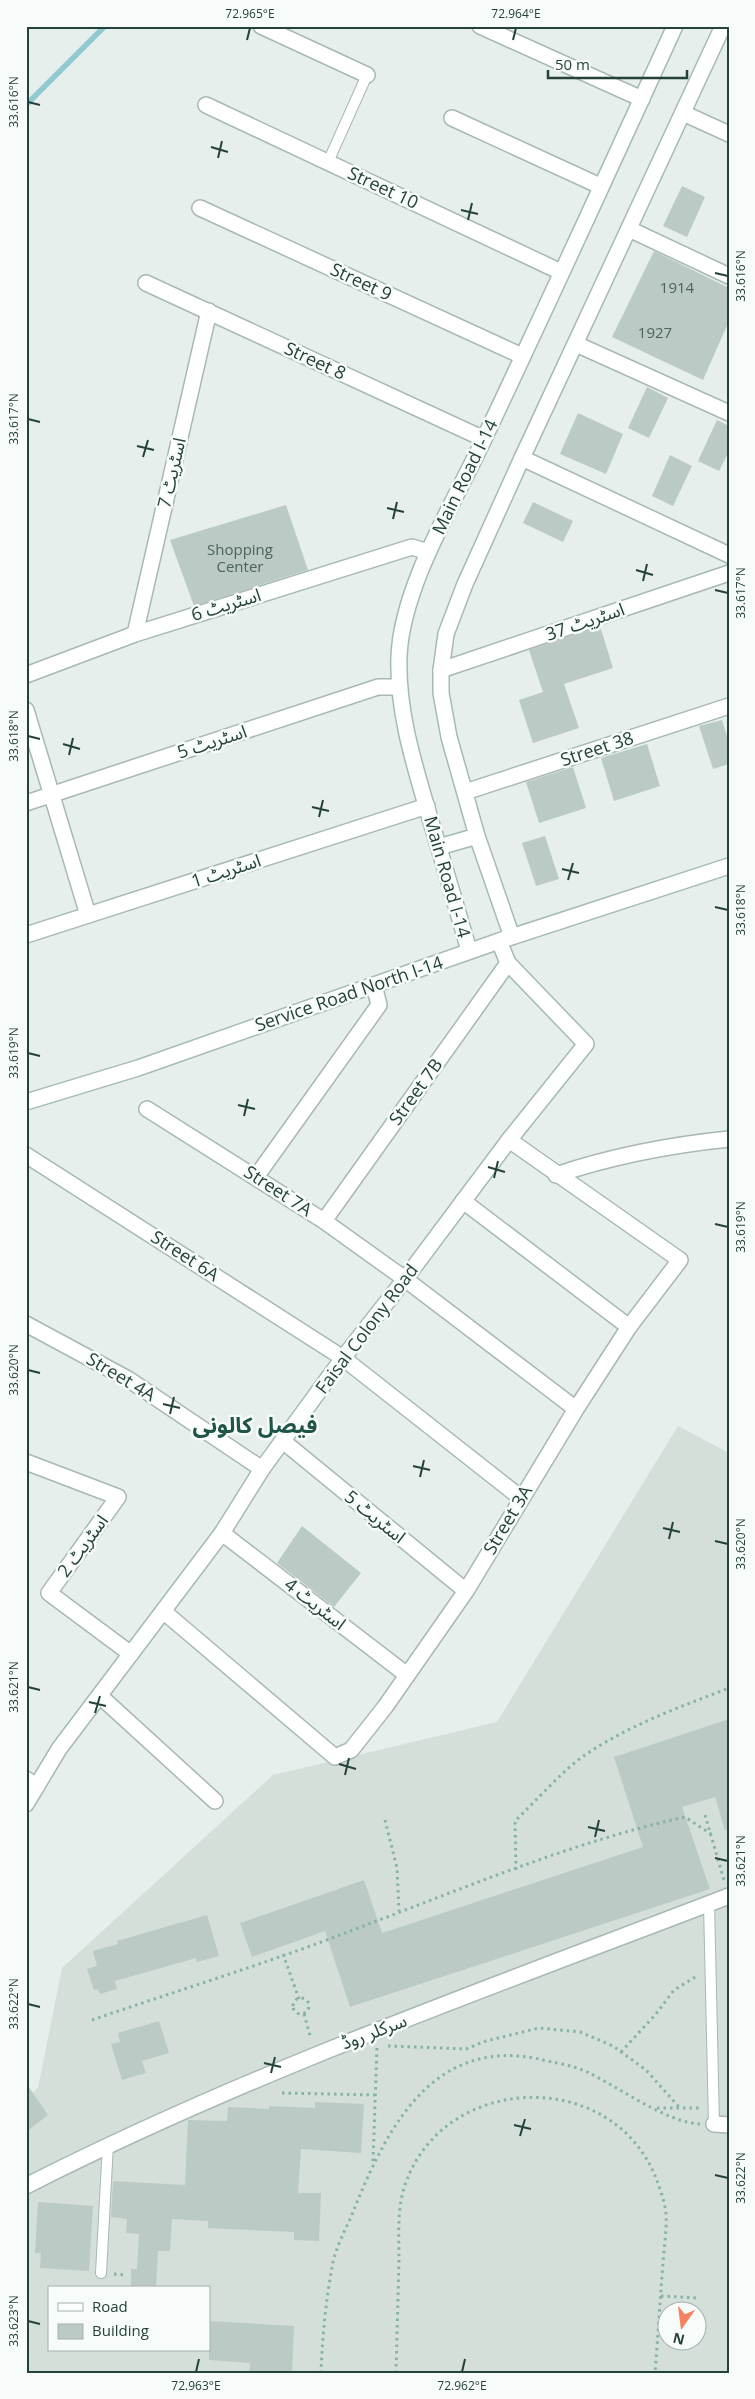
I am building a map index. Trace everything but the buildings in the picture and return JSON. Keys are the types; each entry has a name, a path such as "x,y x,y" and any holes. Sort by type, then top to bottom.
{"street":[{"path":"262,26 367,75"},
{"path":"480,26 642,99"},
{"name":"Main Road I-14","path":"469,951 404,728 399,687 399,654 402,633 410,603 428,552 484,439 675,26"},
{"path":"505,939 449,737 441,693 441,670 446,634 465,584 522,458 723,26"},
{"name":"Street 10","path":"206,105 561,272"},
{"path":"683,113 729,134"},
{"path":"452,118 600,186"},
{"name":"Street 9","path":"200,208 522,356"},
{"path":"629,229 729,276"},
{"name":"Street 8","path":"146,282 484,439"},
{"name":"اسٹریٹ 7","path":"135,634 209,311"},
{"path":"576,344 729,413"},
{"path":"522,458 729,555"},
{"name":"اسٹریٹ 6","path":"26,675 135,634 412,547 428,552"},
{"name":"اسٹریٹ 37","path":"441,670 729,573"},
{"name":"اسٹریٹ 5","path":"26,803 378,687 399,687"},
{"name":"Street 38","path":"465,792 729,706"},
{"path":"26,710 53,794 88,915"},
{"name":"اسٹریٹ 1","path":"26,936 426,806"},
{"path":"439,847 477,836"},
{"name":"Service Road North I-14","path":"26,1102 138,1068 469,951 729,866"},
{"name":"Faisal Colony Road","path":"26,1804 32,1783 222,1533 262,1469 284,1442 343,1358 509,1140 586,1044 508,963 505,939"},
{"name":"Street 7B","path":"324,1221 508,963"},
{"path":"256,1176 379,1005 374,985"},
{"name":"Street 7A","path":"147,1109 256,1176 324,1221 405,1279"},
{"path":"509,1140 556,1175 607,1159 687,1144 729,1139"},
{"name":"Street 6A","path":"26,1155 343,1358"},
{"name":"Street 3A","path":"163,1611 323,1750 335,1757 351,1750 466,1591 521,1498 629,1327 680,1260 556,1175"},
{"path":"463,1202 629,1327"},
{"path":"405,1279 576,1409"},
{"name":"Street 4A","path":"26,1324 128,1379 262,1469"},
{"path":"343,1358 521,1498"},
{"name":"اسٹریٹ 5","path":"284,1442 466,1591"},
{"name":"اسٹریٹ 2","path":"26,1462 118,1497 49,1593 131,1654"},
{"name":"اسٹریٹ 4","path":"222,1533 407,1675"},
{"path":"100,1696 215,1801"},
{"name":"سرکلر روڈ","path":"26,2186 108,2144 316,2054 376,2038 709,1903 727,1891"}],"lane":[{"path":"328,162 367,75"},
{"path":"709,1903 714,2108 721,2125"},
{"path":"101,2273 108,2144"}],"path":[{"path":"516,1870 515,1821 583,1756 613,1738 671,1711 729,1688"},
{"path":"705,1814 727,1891"},
{"path":"92,2020 353,1931 399,1911 636,1828 685,1817 711,1834"},
{"path":"385,1820 397,1868 399,1911"},
{"path":"283,1954 299,1998"},
{"path":"621,2052 656,2014 674,1990 710,1967"},
{"path":"299,1998 307,2000 309,2004 309,2008 304,2014"},
{"path":"299,1998 293,2004 294,2009 300,2014 304,2014"},
{"path":"304,2014 316,2054"},
{"path":"374,2161 376,2038 466,2049 486,2041 539,2028 580,2032 621,2052 646,2070 678,2107"},
{"path":"321,2373 332,2266 374,2161 406,2108 431,2082 470,2062 502,2056 537,2059 585,2071 679,2120 694,2124 721,2125"},
{"path":"282,2093 375,2095"},
{"path":"396,2373 400,2206 404,2187 423,2152 436,2136 451,2123 486,2104 526,2096 566,2100 603,2116 634,2142 655,2176 666,2214 655,2373"},
{"path":"656,2108 714,2108"},
{"path":"660,2296 698,2298"}],"shaded area":[{"path":"678,1426 729,1453 729,2373 26,2373 26,2098 38,2088 62,1968 273,1775 497,1722"}],"waterway":[{"path":"26,105 105,26"}],"district":[{"name":"فیصل کالونی","path":"255,1425"}]}
